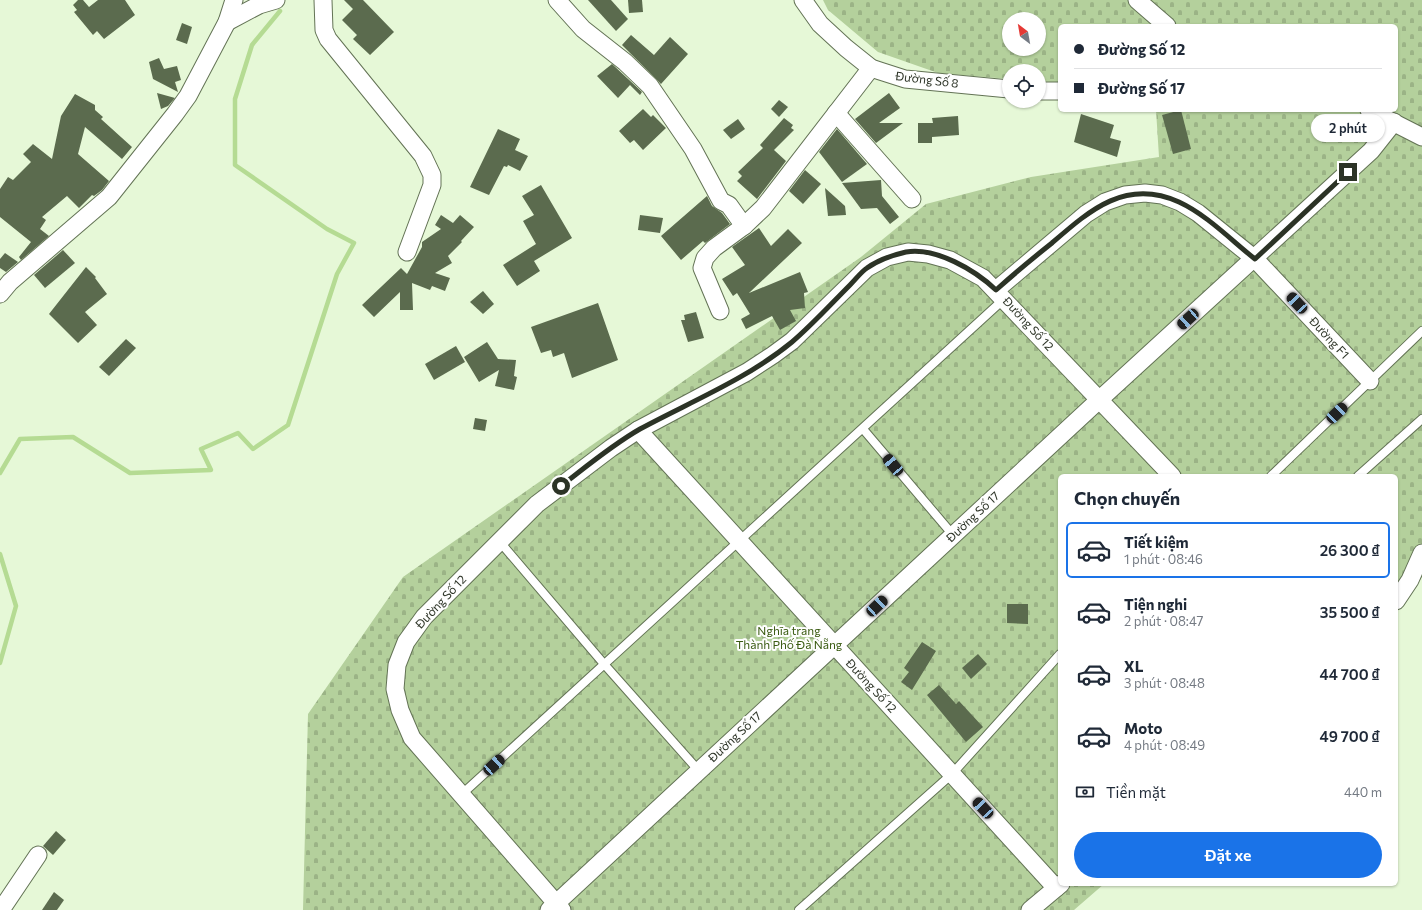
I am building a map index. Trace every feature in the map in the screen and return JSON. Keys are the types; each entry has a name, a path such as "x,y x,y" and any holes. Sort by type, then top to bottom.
{"street":[{"path":"0,294 10,282 109,197 176,114 188,96 227,22 234,0"},
{"path":"227,22 259,5 276,0"},
{"path":"323,0 324,30 328,39 423,156 432,175 432,184 407,252"},
{"path":"557,0 583,29 625,62 650,86 693,149 721,200 729,205 744,226"},
{"name":"Đường Số 8","path":"803,0 820,24 871,68 905,79 1002,88"},
{"path":"1137,0 1165,24"},
{"path":"720,311 702,268 705,258 714,248 744,226 763,208 871,68"},
{"path":"1046,91 1058,91"},
{"path":"1373,112 1422,137"},
{"path":"836,113 912,199"},
{"name":"Đường Số 17","path":"556,908 699,771 953,535 1371,151 1394,122"},
{"name":"Đường F1","path":"1000,294 1086,214 1105,202 1125,195 1145,193 1156,195 1180,202 1198,213 1255,259 1370,382"},
{"name":"Đường Số 12","path":"556,908 412,738 400,710 395,689 397,665 406,642 424,617 537,504 611,448 638,430 748,372 792,341 868,268 887,257 908,252 928,254 950,260 983,278 1000,294 1170,474"},
{"name":"Đường Số 12","path":"638,430 952,774 1058,885"},
{"path":"1398,598 1410,580 1422,553"},
{"path":"1,910 38,855"},
{"path":"1030,910 1059,886"}],"lane":[{"path":"461,795 738,541 863,429 1000,294"},
{"path":"1273,474 1422,331"},
{"path":"1360,474 1422,419"},
{"path":"863,429 953,535"},
{"path":"500,542 604,664 699,771"},
{"path":"799,910 952,774 1058,656"}],"green space":[{"name":"Nghĩa trang Thành Phố Đà Nẵng","path":"823,0 1422,0 1422,577 1398,610 1398,474 1058,474 1058,886 1102,886 1074,910 303,910 308,714 403,577 861,257 926,204 1031,177 1159,157 1156,112 1398,112 1398,24 1058,24 1058,83 1046,82 1046,64 1002,64 1002,78 938,73 878,52 828,10"}],"building":[{"path":"78,0 83,0 89,7 98,0 125,0 135,15 104,39 97,31 93,35 74,12 77,10 73,5"},
{"path":"344,0 363,0 394,32 370,55 353,39 357,35 342,20 353,9"},
{"path":"588,0 611,0 628,19 616,31"},
{"path":"628,0 642,0 643,12 629,13"},
{"path":"182,23 192,27 187,44 176,40"},
{"path":"631,35 654,55 670,37 688,54 661,84 622,45"},
{"path":"159,58 164,69 177,66 181,80 175,82 178,92 153,79 149,62"},
{"path":"612,64 642,92 640,95 630,85 618,98 597,76"},
{"path":"157,93 175,98 168,106 161,109"},
{"path":"889,93 900,108 879,123 903,123 876,143 855,119"},
{"path":"75,94 95,105 95,110 103,117 101,119 132,147 122,159 85,127 78,154 109,181 102,190 94,196 92,195 79,208 67,196 42,217 46,220 40,229 49,236 21,260 19,257 31,242 0,217 0,189 8,177 13,180 31,162 23,154 33,144 52,159 61,116"},
{"path":"779,100 788,107 779,117 771,109"},
{"path":"643,109 651,117 653,115 666,128 643,150 634,140 630,143 619,131"},
{"path":"1173,112 1182,112 1191,149 1173,154 1162,115"},
{"path":"1081,114 1114,125 1110,138 1121,141 1117,157 1074,142"},
{"path":"958,116 959,135 932,137 932,143 918,143 918,123 933,123 932,118"},
{"path":"784,118 793,125 791,128 794,130 774,150 786,161 757,199 737,181 742,176 738,172 763,148 760,145"},
{"path":"738,119 745,129 731,139 723,130"},
{"path":"498,129 520,139 515,150 528,156 520,171 508,165 507,167 504,166 489,195 470,187"},
{"path":"837,129 867,164 842,182 819,152"},
{"path":"805,170 821,184 803,204 789,191"},
{"path":"881,180 882,196 899,217 890,224 877,208 861,209 842,183"},
{"path":"541,185 572,238 534,261 540,271 517,286 503,265 536,244 523,221 534,215 522,196"},
{"path":"825,188 845,206 846,215 828,216"},
{"path":"707,196 712,206 722,213 730,224 705,243 703,241 681,260 661,236"},
{"path":"441,215 453,223 460,215 474,227 448,256 452,263 435,273 450,278 445,291 432,286 430,290 412,283 413,310 400,310 400,292 374,317 362,305 401,268 407,274 422,247 422,242 441,229 435,225"},
{"path":"640,215 663,218 660,233 638,230"},
{"path":"759,228 771,246 788,229 802,243 749,293 800,272 808,292 804,293 805,308 790,310 796,321 780,330 772,316 746,329 741,319 750,314 737,293 733,296 722,279 745,265 732,247"},
{"path":"63,250 75,263 45,288 34,275"},
{"path":"5,253 18,262 6,272 0,268 0,259"},
{"path":"86,267 96,277 95,278 107,294 85,312 97,325 78,343 49,314"},
{"path":"483,291 494,304 483,314 470,302"},
{"path":"598,303 618,360 572,378 564,353 553,357 551,350 541,353 531,327"},
{"path":"696,312 704,338 688,342 681,320 685,320 684,315"},
{"path":"126,339 136,348 109,376 99,367"},
{"path":"487,342 498,359 516,360 514,376 517,377 514,390 495,386 499,370 479,382 464,357"},
{"path":"456,346 465,362 434,380 425,364"},
{"path":"475,418 487,420 485,431 473,429"},
{"path":"1007,604 1028,604 1028,624 1007,623"},
{"path":"922,642 936,651 912,690 901,682 909,672 904,668"},
{"path":"978,654 987,664 971,679 962,668"},
{"path":"939,685 956,704 959,701 983,727 966,742 927,695"},
{"path":"56,831 66,840 53,855 43,846"},
{"path":"54,892 64,900 57,910 42,910"}],"waterway":[{"path":"0,473 20,439 73,437 130,473 211,470 201,449 238,433 253,449 288,425 337,274 354,243 327,229 235,165 235,99 252,45 280,11"},
{"path":"0,554 16,606 0,663"}],"route":[{"path":"561,486 611,448 638,430 748,372 773,355 792,341 868,268 887,257 908,252 928,254 950,260 966,267 983,278 996,290 1086,214 1105,202 1125,195 1145,193 1162,196 1180,202 1198,213 1255,259 1348,172"}]}
